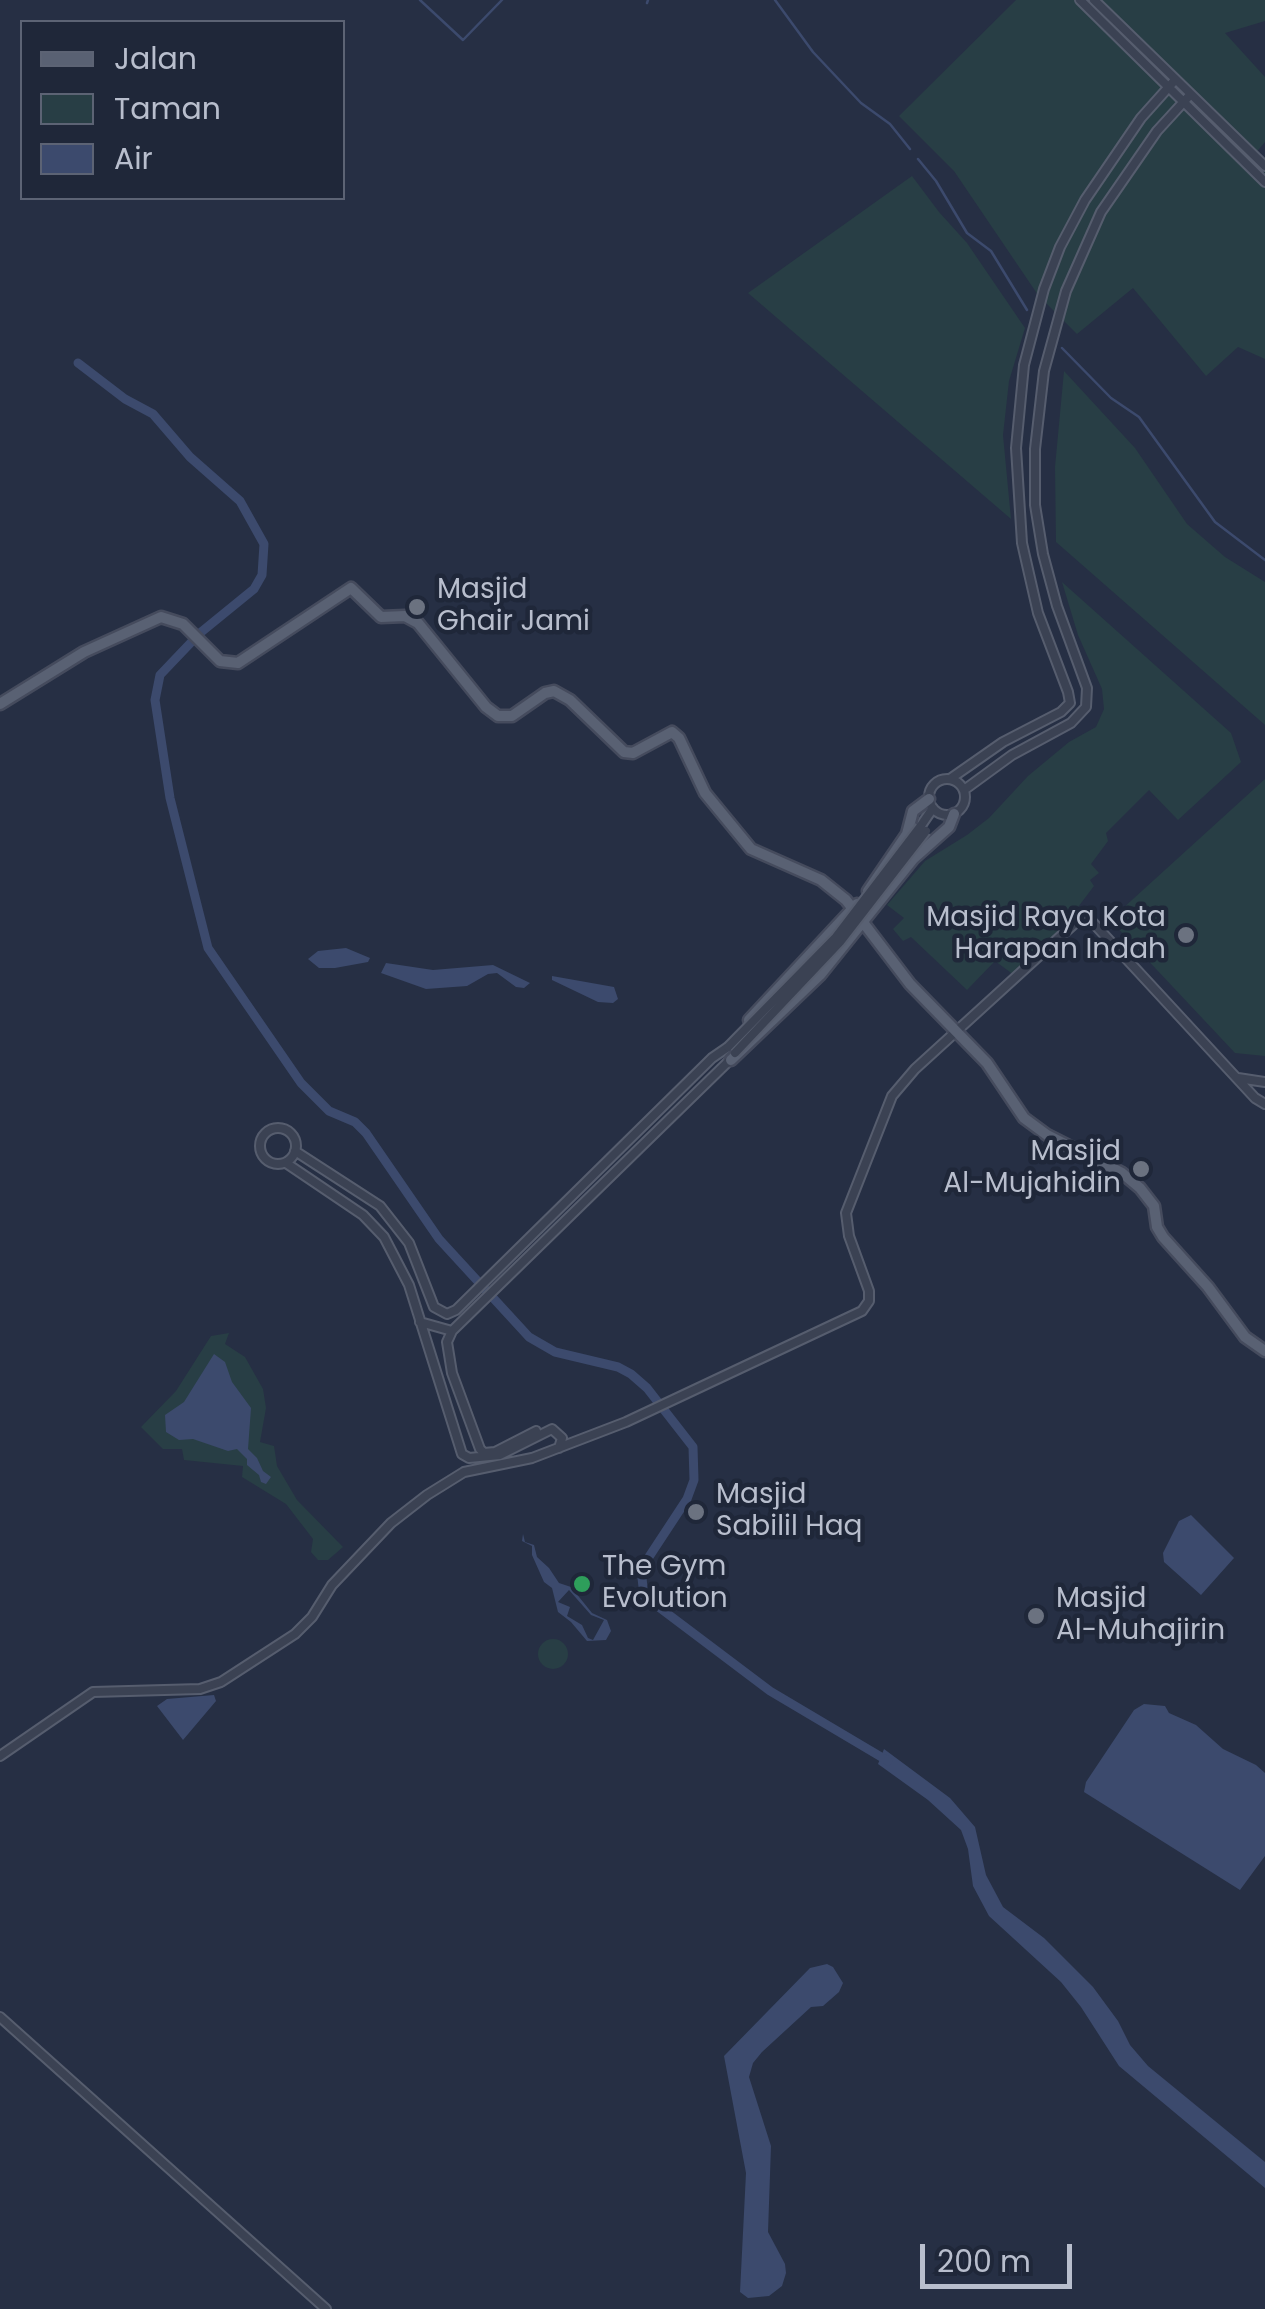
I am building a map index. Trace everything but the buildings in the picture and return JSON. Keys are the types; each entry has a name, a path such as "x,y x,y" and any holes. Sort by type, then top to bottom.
{"main road":[{"path":"0,704 84,652 161,617 177,620 224,664 238,663 351,588 381,617 405,616 418,623 486,707 498,716 508,718 554,691 564,695 624,752 633,754 672,732 685,749 706,793 752,849 821,880 853,907 910,984 993,1070 1024,1118 1136,1184 1154,1206 1163,1237 1208,1287 1245,1337 1265,1352"},
{"path":"729,1052 866,894 907,834 913,811 933,807"},
{"path":"729,1052 794,1002 913,859 949,827 954,814"}],"street":[{"path":"1080,0 1265,182"},
{"path":"1094,0 1265,166"},
{"path":"570,1444 567,1435 554,1426 495,1452 484,1453 468,1420 447,1354 452,1330 628,1160 836,937 923,829 933,807 934,784 950,780 1003,742 1061,712 1070,703 1038,613 1024,554 1017,496 1019,397 1038,305 1060,247 1108,162 1175,80"},
{"path":"933,807 954,814 962,808 964,790 999,762 1080,717 1086,707 1088,692 1057,606 1035,505 1039,404 1050,340 1078,258 1101,212 1146,145 1190,94"},
{"path":"1069,695 1088,692"},
{"path":"950,780 964,790"},
{"path":"0,1756 93,1692 200,1689 220,1682 304,1626 332,1585 391,1523 428,1494 466,1472 532,1458 570,1444 670,1402 832,1326 868,1305 869,1291 849,1236 846,1213 895,1091 1085,914 1265,1104"},
{"path":"295,1151 380,1206 401,1231 434,1307 447,1314 619,1150 729,1052"},
{"path":"1238,1078 1265,1082"},
{"path":"286,1163 295,1151 294,1136 287,1130 275,1129 263,1138 260,1150 264,1159 286,1163 363,1215 386,1240 420,1322 460,1450 469,1458 500,1455 552,1429 562,1438 559,1448"},
{"path":"619,1150 628,1160"},
{"path":"386,1240 401,1231"},
{"path":"420,1322 452,1330"},
{"path":"452,1425 468,1420"},
{"path":"0,2016 326,2309"}],"green space":[{"path":"1016,0 1265,0 1265,21 1225,33 1265,77 1265,142 1254,155 1265,166 1265,359 1238,347 1206,376 1133,288 1077,334 1038,295 954,171 899,116"},
{"path":"912,176 967,243 1025,328 1009,381 1003,435 1011,519 748,293"},
{"path":"1064,371 1135,448 1187,524 1225,557 1265,582 1265,725 1056,542 1055,467"},
{"path":"1062,582 1231,733 1241,762 1178,820 1149,790 1106,833 1108,841 1091,864 1099,873 1090,880 1094,886 1066,923 1014,975 995,961 967,990 911,937 903,941 893,929 904,918 887,905 925,861 989,818 1028,776 1069,742 1096,727 1104,709 1102,689 1078,635"},
{"path":"1265,779 1265,1056 1235,1053 1110,920"},
{"path":"229,1333 225,1344 245,1357 263,1389 266,1408 260,1442 274,1446 277,1466 297,1500 343,1547 328,1560 318,1560 311,1552 313,1539 286,1504 242,1477 243,1466 184,1460 182,1449 163,1449 141,1427 176,1391 211,1336"},
{"path":"553,1639 564,1643 568,1654 564,1665 553,1669 542,1665 538,1654 542,1643"}],"water":[{"path":"346,948 370,958 368,962 319,968 308,959 318,951"},
{"path":"386,963 433,970 493,965 530,983 524,988 516,987 497,973 467,986 426,989 381,973"},
{"path":"552,976 614,987 618,999 613,1003 598,1002 552,980"},
{"path":"214,1354 225,1362 232,1382 251,1408 248,1449 271,1477 266,1484 237,1449 228,1451 193,1439 179,1440 166,1432 165,1415 184,1402"},
{"path":"1191,1515 1234,1558 1201,1595 1164,1562 1163,1553 1179,1521"},
{"path":"523,1534 525,1542 534,1545 537,1557 559,1583 571,1587 592,1613 607,1620 611,1631 606,1640 587,1641 558,1612 552,1588 544,1582 532,1555 532,1546 522,1541","holes":["569,1590 591,1615 604,1620 593,1640 582,1625 567,1616 570,1607 558,1602"]},
{"path":"214,1695 216,1701 183,1740 157,1706 167,1699"},
{"path":"1144,1704 1165,1706 1169,1713 1196,1725 1223,1749 1265,1773 1265,1856 1240,1890 1084,1792 1086,1782 1134,1710"},
{"path":"884,1749 950,1798 975,1827 986,1875 1003,1907 1044,1938 1093,1987 1148,2066 1265,2162 1265,2188 1119,2066 1061,1982 989,1916 973,1886 961,1830 878,1764"},
{"path":"827,1964 843,1983 839,1992 823,2006 811,2007 762,2052 749,2077 771,2146 768,2232 786,2273 782,2286 769,2296 748,2298 740,2292 746,2173 724,2056 810,1968"}],"waterway":[{"path":"420,0 463,40 502,0"},
{"path":"775,0 813,52 861,103 890,124 910,149"},
{"path":"918,159 967,233 991,251 1027,310"},
{"path":"1062,348 1111,398 1139,417 1215,522 1265,560"},
{"path":"78,363 125,399 153,414 190,457 240,501 264,544 262,575 254,589 200,633 160,675 155,700 170,798 208,948 301,1083 329,1111 355,1122 366,1133 439,1239 529,1337 555,1352 618,1367 631,1374 647,1388 693,1447 694,1480 687,1499 641,1569 644,1596 770,1691 888,1761"}],"place":[{"name":"Masjid Ghair Jami","path":"417,607"},
{"name":"Masjid Raya Kota Harapan Indah","path":"1186,935"},
{"name":"Masjid Al-Mujahidin","path":"1141,1169"},
{"name":"Masjid Sabilil Haq","path":"696,1512"},
{"name":"The Gym Evolution","path":"582,1584"},
{"name":"Masjid Al-Muhajirin","path":"1036,1616"}]}
